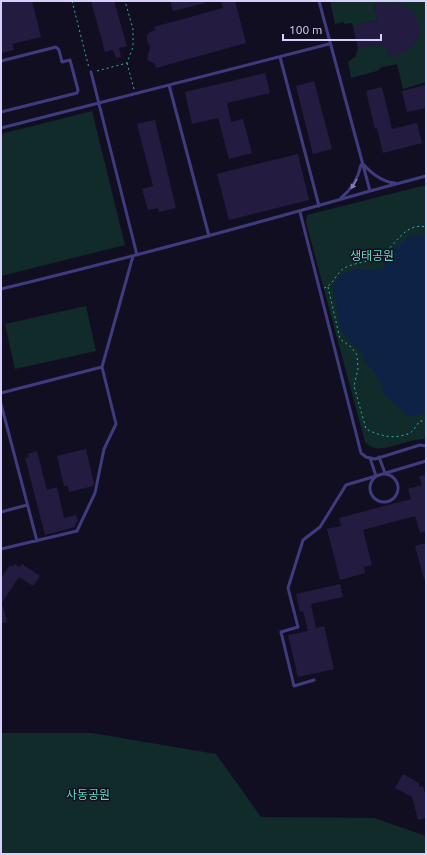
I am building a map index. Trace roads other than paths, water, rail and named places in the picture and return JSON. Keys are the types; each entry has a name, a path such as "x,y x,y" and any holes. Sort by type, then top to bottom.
{"lane":[{"path":"319,1 329,44 370,191"},
{"path":"1,128 329,44"},
{"path":"1,62 56,47 59,50 62,62 70,60 78,90 77,93 1,112"},
{"path":"280,57 318,206"},
{"path":"1,549 77,531 95,493 104,449 116,424 102,367 135,256 91,72"},
{"path":"169,85 208,236"},
{"path":"362,163 383,181 398,184"},
{"path":"338,200 349,191 356,182 362,163"},
{"path":"1,289 135,256 300,212 426,176"},
{"path":"300,212 361,453 366,457 375,458 420,445 426,446"},
{"path":"1,393 102,367"},
{"path":"1,404 37,541"},
{"path":"380,457 385,473"},
{"path":"370,458 378,475"},
{"path":"314,680 294,686 281,632 298,627 288,588 303,540 320,527 346,485 426,461"},
{"path":"378,475 388,475 395,480 397,484 396,494 390,500 381,501 373,497 371,493 370,488 372,480 378,475"},
{"path":"1,512 27,505"}],"water":[{"path":"412,235 421,235 426,239 426,412 410,417 385,396 382,385 372,369 363,359 363,354 342,333 333,289 338,277 348,271 383,269 391,254"}],"park label":[{"name":"생태공원","path":"372,255"},
{"name":"사동공원","path":"88,794"}]}
